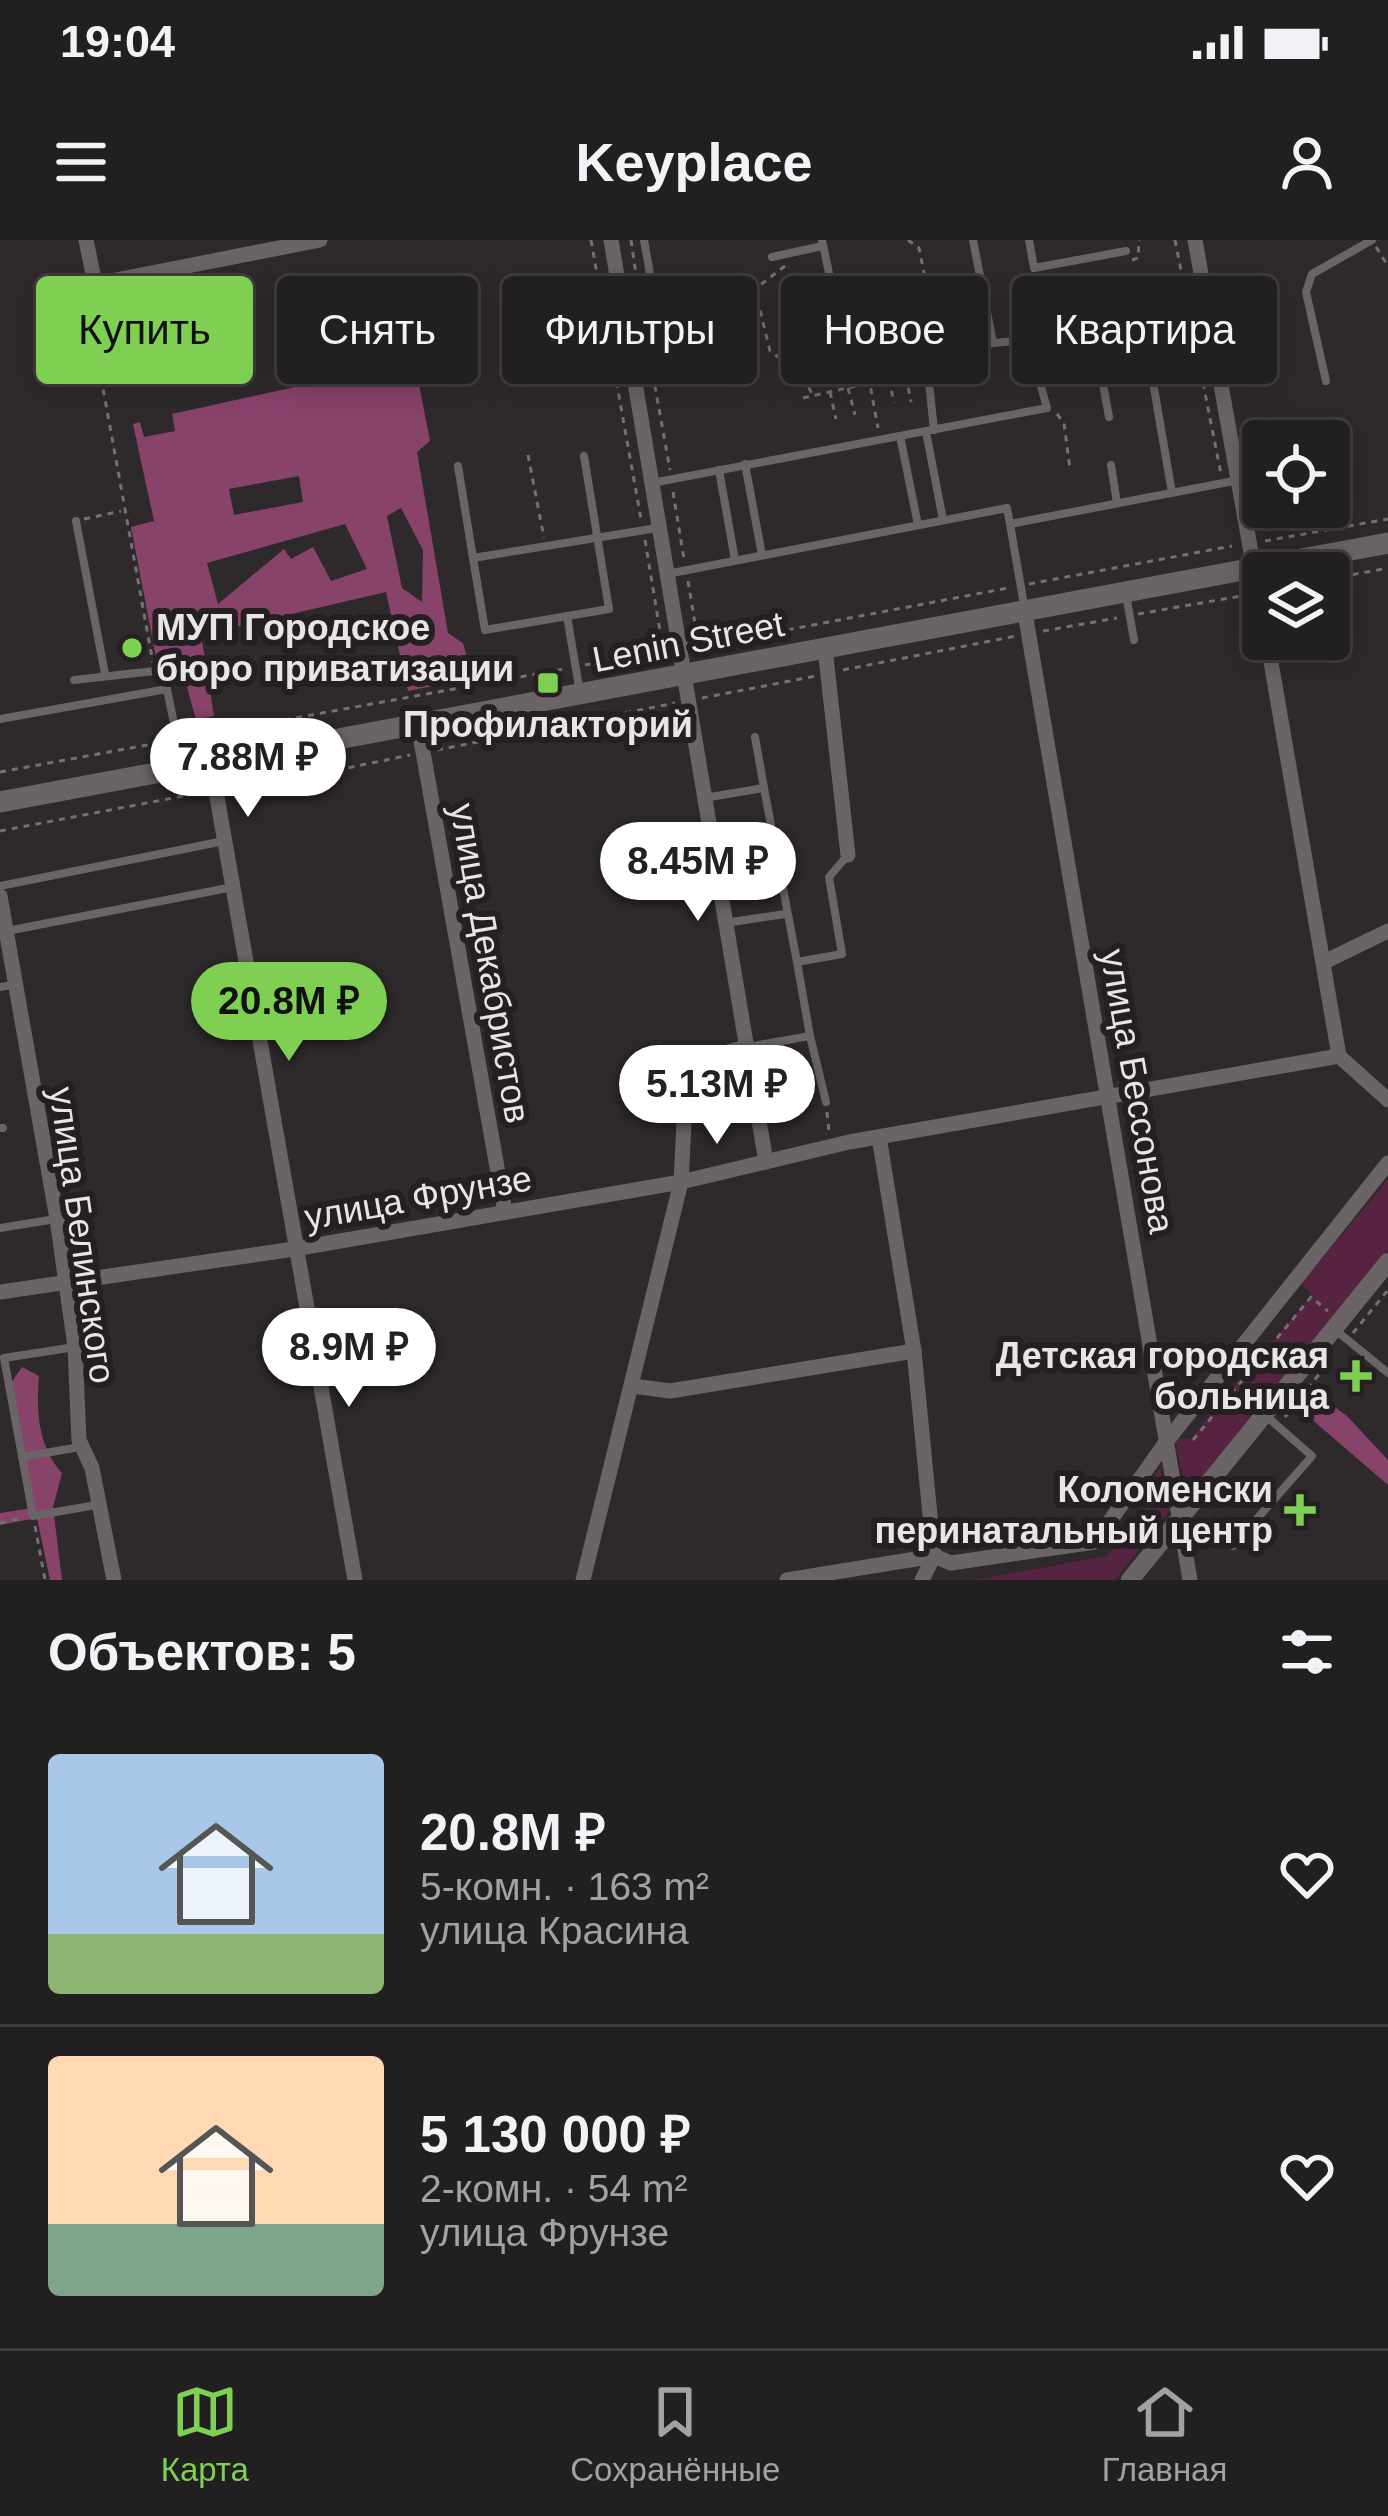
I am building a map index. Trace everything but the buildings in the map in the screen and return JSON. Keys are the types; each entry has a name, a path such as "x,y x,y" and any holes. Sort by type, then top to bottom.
{"main road":[{"name":"Lenin Street","path":"1342,552 1388,543"},
{"name":"Lenin Street","path":"0,802 825,648 1027,623 1128,605 1242,573"}],"street":[{"path":"86,240 93,276"},
{"path":"122,276 221,248 320,240"},
{"path":"610,240 616,276"},
{"path":"1195,240 1202,276"},
{"path":"634,384 651,484 651,529 666,574 671,649 683,676 766,1162"},
{"path":"1220,384 1231,482 1253,552"},
{"name":"улица Бессонова","path":"1027,623 1190,1580"},
{"path":"825,648 848,855"},
{"path":"1271,660 1339,1056 1388,1100"},
{"name":"улица Декабристов","path":"418,724 505,1212"},
{"path":"211,763 355,1580"},
{"name":"улица Белинского","path":"0,896 7,986 57,1219 75,1347 82,1446 114,1580"},
{"path":"1324,962 1388,931"},
{"path":"583,1580 681,1182 687,1064 746,1047"},
{"name":"улица Фрунзе","path":"0,1292 294,1249 681,1182 831,1146 1339,1056"},
{"path":"879,1137 914,1351 934,1556 922,1580"},
{"path":"787,1580 934,1556 951,1563 1095,1542 1166,1442 1388,1163"},
{"path":"1130,1580 1388,1262"},
{"path":"633,1386 670,1391 914,1351"}],"lane":[{"path":"644,240 650,276"},
{"path":"974,240 993,343"},
{"path":"1029,240 1034,268 1126,251"},
{"path":"1327,381 1306,292 1312,274 1372,240"},
{"path":"772,257 823,243 829,273"},
{"path":"651,484 1047,408 1028,340 988,344"},
{"path":"929,384 930,431 943,520"},
{"path":"1102,384 1109,417"},
{"path":"1153,384 1172,493"},
{"path":"900,436 918,525"},
{"path":"458,466 485,630 609,609 584,456"},
{"path":"746,464 762,555"},
{"path":"1111,465 1118,503"},
{"path":"718,470 735,560"},
{"path":"1010,524 1231,482"},
{"path":"666,574 1007,508 1027,623"},
{"path":"76,521 105,674"},
{"path":"473,558 651,529"},
{"path":"1128,605 1134,640"},
{"path":"567,616 580,694"},
{"path":"671,649 763,631"},
{"path":"74,680 163,670 184,768"},
{"path":"0,719 167,689"},
{"path":"755,737 785,914 826,1102"},
{"path":"703,798 764,788"},
{"path":"0,886 226,841"},
{"path":"797,962 842,954 829,877 848,855"},
{"path":"5,932 235,887"},
{"path":"724,924 785,914"},
{"path":"746,1047 810,1036"},
{"path":"0,1228 57,1219"},
{"path":"1328,1334 1388,1373"},
{"path":"75,1347 4,1358 33,1516 98,1505"},
{"path":"1233,1546 1312,1456 1264,1414"},
{"path":"22,1457 82,1446"}],"path":[{"path":"0,772 671,649 591,240"},
{"path":"908,240 919,248 925,276"},
{"path":"1174,240 1181,276"},
{"path":"1372,240 1388,266"},
{"path":"806,250 755,290 770,351 802,374 812,394"},
{"path":"101,384 154,670"},
{"path":"802,398 859,384"},
{"path":"870,384 880,440"},
{"path":"890,384 894,403"},
{"path":"907,384 910,402"},
{"path":"1204,384 1231,482"},
{"path":"848,386 854,415"},
{"path":"829,390 836,419"},
{"path":"1047,408 1064,423 1070,469"},
{"path":"528,454 545,546"},
{"path":"76,521 125,510"},
{"path":"763,631 1388,519"},
{"path":"1350,575 1388,568"},
{"path":"0,831 216,789 228,793 828,674 1027,623 1128,605 1242,594"},
{"path":"826,1102 831,1146"},
{"path":"1193,1440 1311,1297 1331,1314 1315,1334 1328,1334"},
{"path":"0,1522 33,1516 44,1580"}],"shaded area":[{"path":"309,384 419,384 430,441 417,452 448,633 463,643 473,678 408,691 386,592 201,635 214,716 196,720 178,654 156,658 131,527 154,521 133,424 140,422 144,437 175,431 172,414","holes":["299,476 303,502 234,515 229,489","401,508 423,550 422,602 402,588 387,516","345,524 367,569 331,581 313,547 291,559 284,549 218,604 207,563"]},
{"path":"1388,1179 1388,1250 1200,1487 1185,1490 1175,1439 1190,1439 1312,1295 1301,1284"},
{"path":"22,1367 39,1376 40,1428 62,1473 53,1507 62,1580 50,1580 37,1518 0,1525 0,1513 32,1508 9,1386"},
{"path":"1318,1395 1347,1416 1388,1460 1388,1485 1301,1410"},
{"path":"1160,1468 1172,1507 1115,1580 975,1580 1107,1556 1160,1490 1151,1479"}],"place":[{"name":"МУП Городское бюро приватизации","path":"132,648"},
{"name":"Профилакторий","path":"548,683"},
{"name":"Детская городская больница","path":"1356,1376"},
{"name":"Коломенски перинатальный центр","path":"1300,1510"}]}
